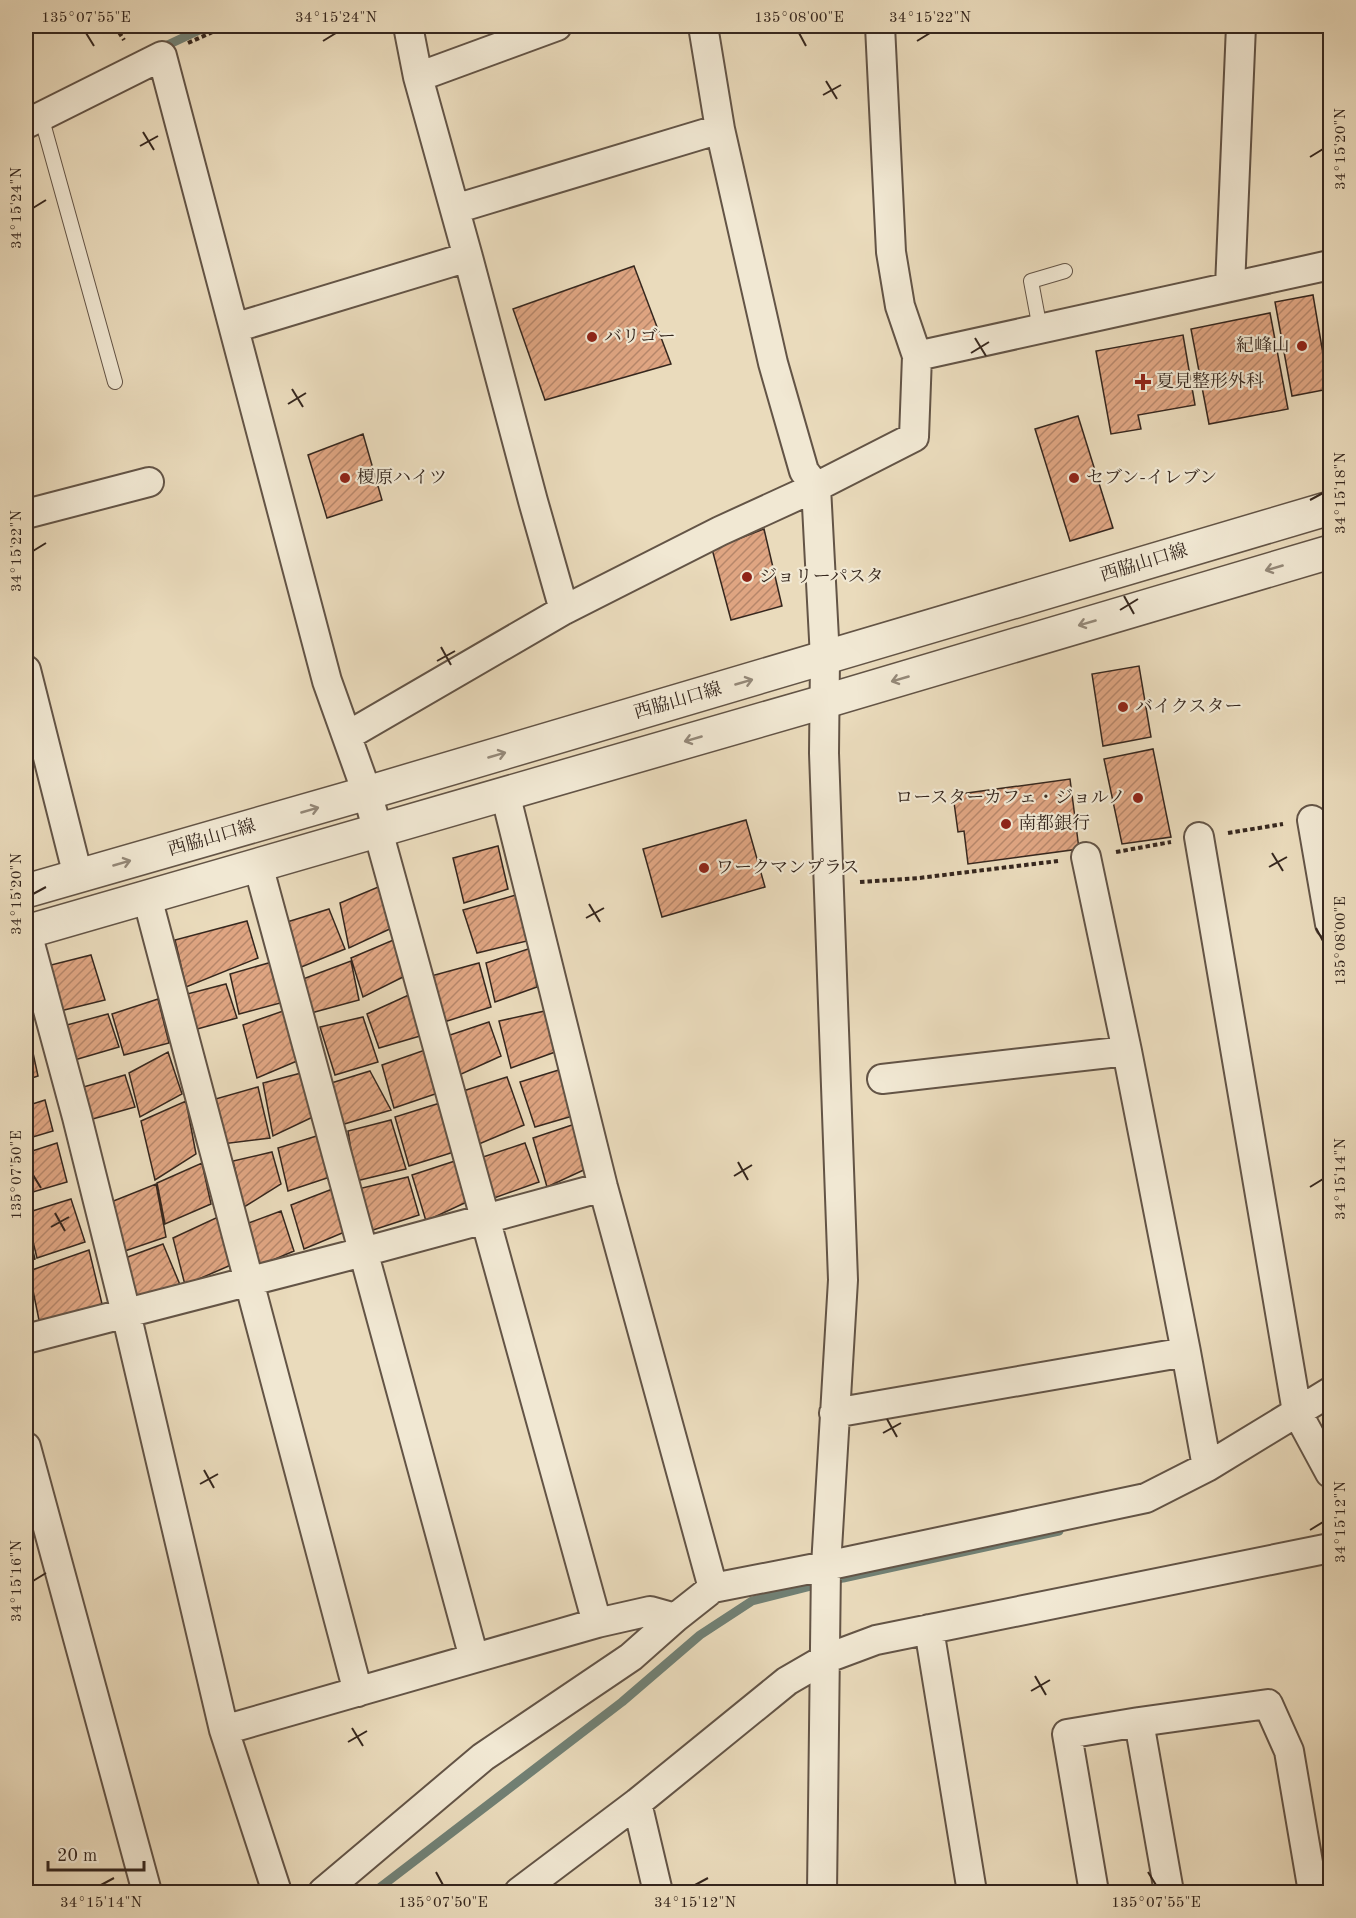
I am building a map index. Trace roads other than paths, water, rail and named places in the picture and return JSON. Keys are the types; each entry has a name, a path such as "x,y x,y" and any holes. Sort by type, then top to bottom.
{"street":[{"path":"408,26 418,77 532,501 564,610"},
{"path":"418,77 557,26"},
{"path":"703,26 720,129 772,363 804,471 816,487 825,658 823,702 843,1280 826,1566 822,1893"},
{"path":"347,736 564,610 914,437 917,356 900,306 891,252 880,26"},
{"path":"1231,275 1241,26"},
{"path":"33,120 162,56 327,681 367,793 378,831 597,1623"},
{"path":"455,209 720,129"},
{"path":"234,328 468,257"},
{"path":"917,356 1038,318 1231,275 1330,266"},
{"path":"26,514 149,482"},
{"name":"西脇山口線","path":"26,891 367,793 1330,508"},
{"path":"277,1893 224,1730 126,1312 80,1128 26,931 823,702 1330,552"},
{"path":"26,670 78,876"},
{"path":"506,793 603,1187 714,1588"},
{"path":"1312,820 1330,924"},
{"path":"1199,837 1297,1412 1330,1473"},
{"path":"1086,857 1127,1051 1207,1467"},
{"path":"258,866 474,1658"},
{"path":"147,897 358,1692"},
{"path":"882,1079 1127,1051"},
{"path":"26,1339 603,1187"},
{"path":"834,1413 1186,1352"},
{"path":"323,1893 483,1757 631,1657 675,1618 714,1588 1146,1497 1207,1467 1330,1392"},
{"path":"26,1447 147,1893"},
{"path":"519,1893 637,1803 787,1681 825,1659 876,1640 1330,1548"},
{"path":"224,1730 597,1623 650,1611 675,1618"},
{"path":"929,1629 972,1893"},
{"path":"1094,1893 1067,1734 1268,1704 1289,1751 1313,1893"},
{"path":"1139,1722 1169,1893"},
{"path":"637,1803 658,1893"}],"lane":[{"path":"33,120 115,382"},
{"path":"1038,318 1031,281 1065,271"}],"waterway":[{"path":"159,49 208,26"},
{"path":"374,1892 622,1702 700,1635 752,1601 843,1578 1059,1531"}],"place":[{"name":"バリゴー","path":"592,337"},
{"name":"紀峰山","path":"1302,346"},
{"name":"夏見整形外科","path":"1143,382"},
{"name":"榎原ハイツ","path":"345,478"},
{"name":"セブン-イレブン","path":"1074,478"},
{"name":"ジョリーパスタ","path":"747,577"},
{"name":"バイクスター","path":"1123,707"},
{"name":"ロースターカフェ・ジョルノ","path":"1138,798"},
{"name":"南都銀行","path":"1006,824"},
{"name":"ワークマンプラス","path":"704,868"}]}
